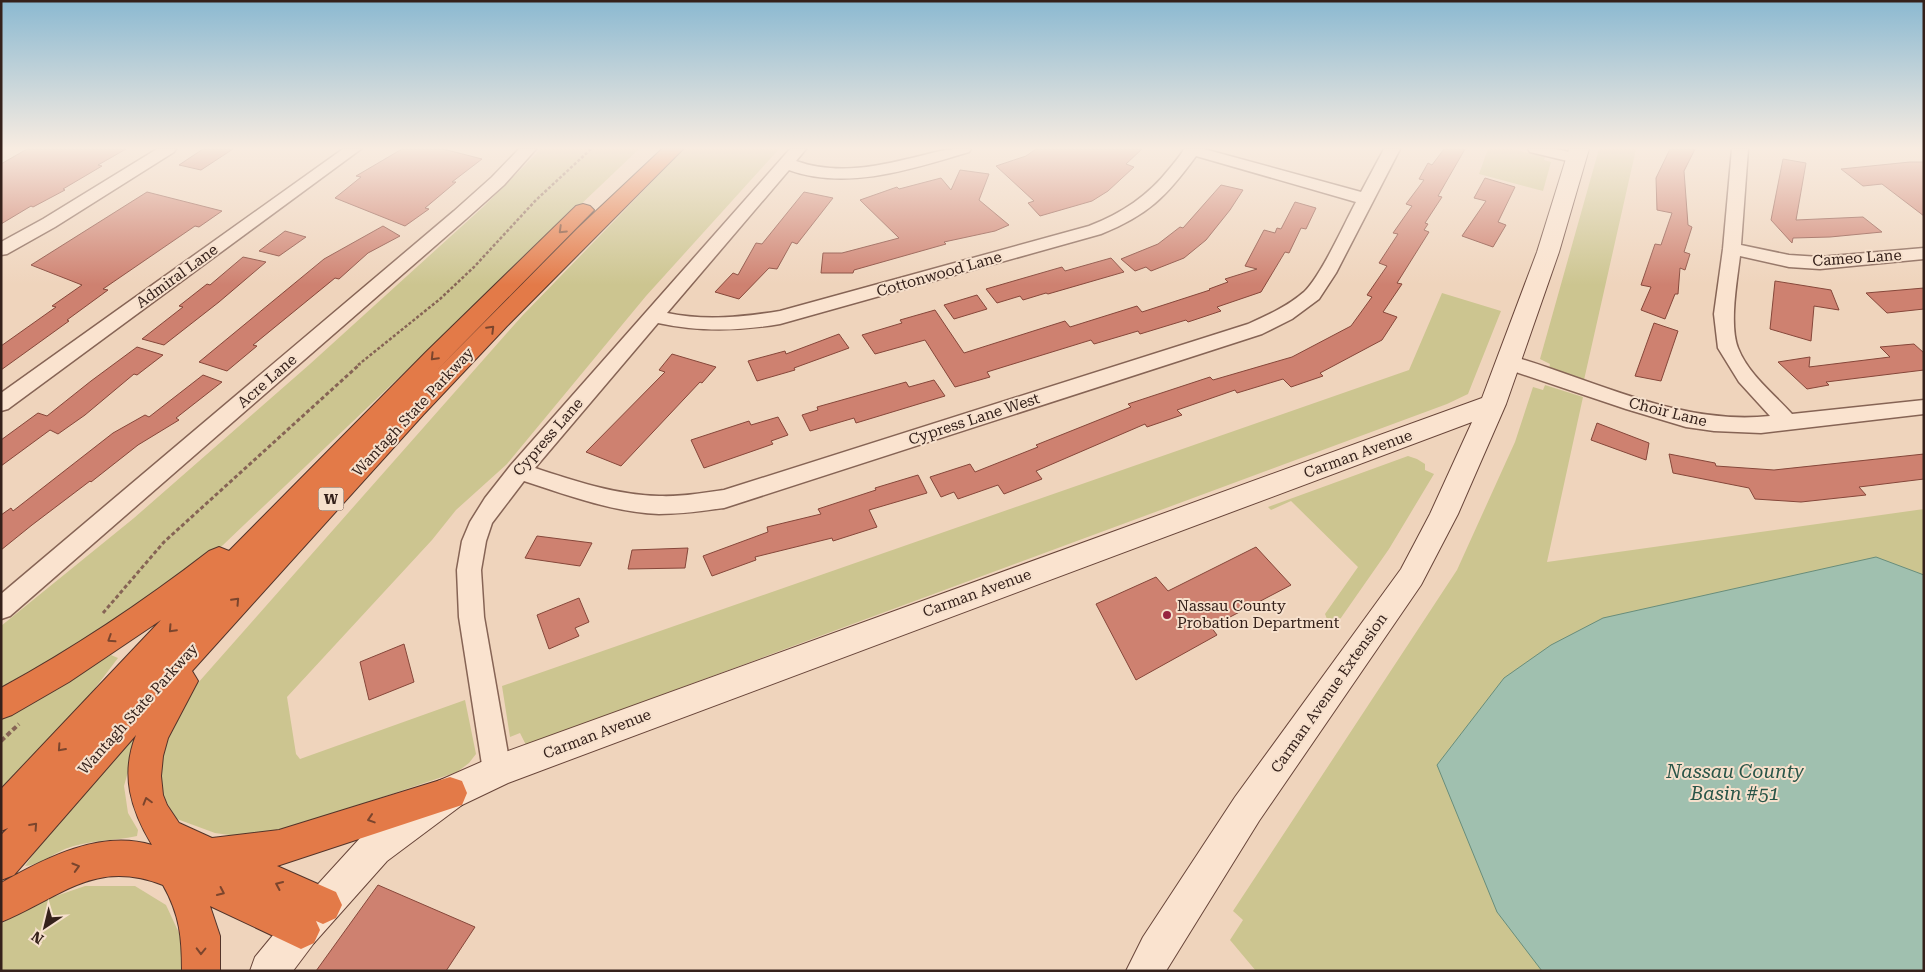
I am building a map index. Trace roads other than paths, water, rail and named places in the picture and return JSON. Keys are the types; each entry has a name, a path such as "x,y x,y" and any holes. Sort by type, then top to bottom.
{"highway":[{"name":"Wantagh State Parkway","path":"1,814 125,679 314,479 510,282 601,194"},
{"name":"Wantagh State Parkway","path":"1,862 213,626 476,345 625,194"},
{"path":"1,705 85,656 131,626 210,566 314,479"},
{"path":"213,626 193,664 161,712 149,741 144,768 146,801 153,818 166,834 212,855 312,917"},
{"path":"212,855 279,848 450,793"},
{"path":"1,904 32,885 66,870 103,860 126,858 152,862 217,889 312,917"},
{"path":"176,872 187,891 201,936 201,971"}],"main road":[{"path":"1493,404 1548,252 1565,194"},
{"name":"Carman Avenue","path":"269,971 312,917 374,849 450,793 496,771 1493,404"},
{"name":"Carman Avenue Extension","path":"1145,971 1156,950 1247,809 1410,577 1444,514 1493,404"}],"street":[{"path":"1,250 95,194"},
{"name":"Admiral Lane","path":"1,404 290,194"},
{"name":"Acre Lane","path":"1,609 483,194"},
{"name":"Cypress Lane","path":"496,771 472,613 469,562 474,539 481,521 494,501 519,471 759,194"},
{"name":"Cottonwood Lane","path":"653,316 672,322 707,326 752,323 811,309 1095,230 1120,221 1146,205 1157,194"},
{"path":"1349,194 1365,199 1368,194"},
{"path":"1736,194 1724,314 1728,348 1746,377 1786,421"},
{"name":"Cypress Lane West","path":"519,471 599,496 634,503 683,505 724,499 1254,329 1285,316 1312,295 1327,273 1365,199"},
{"name":"Cameo Lane","path":"1732,249 1765,257 1820,263 1924,253"},
{"name":"Choir Lane","path":"1508,362 1633,404 1686,419 1742,425 1761,425 1924,407"}],"water":[{"name":"Nassau County Basin #51","path":"1876,557 1924,575 1924,971 1542,971 1497,912 1437,765 1504,678 1551,645 1603,618"}],"place":[{"name":"Nassau County Probation Department","path":"1167,615"}]}
